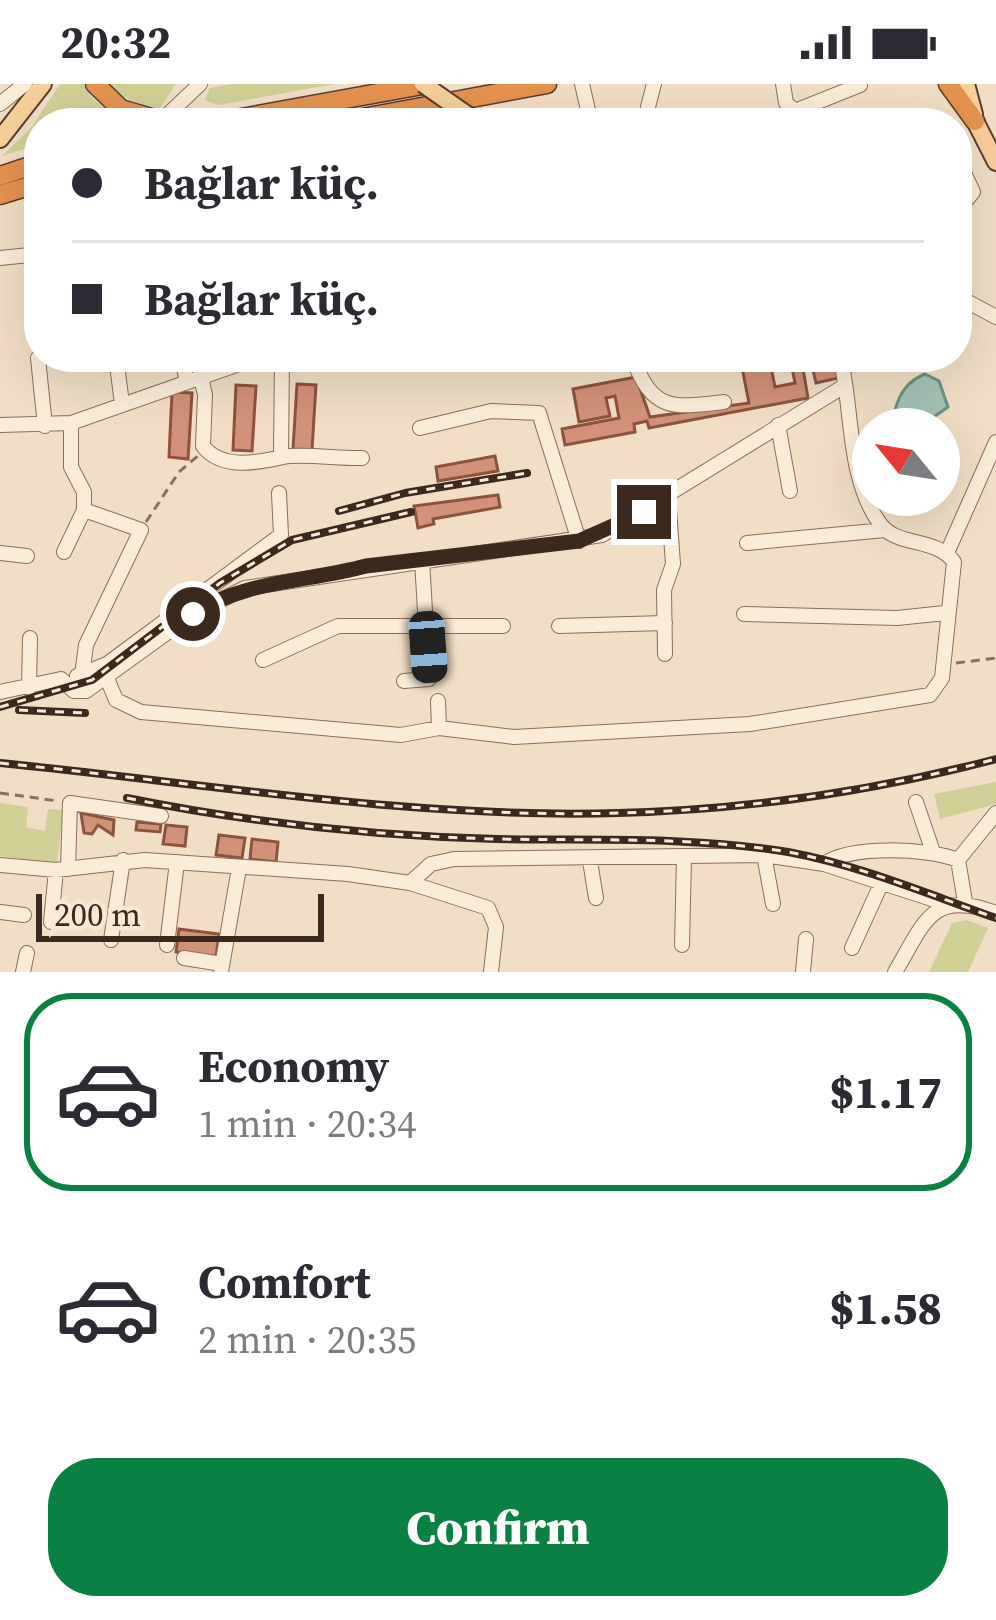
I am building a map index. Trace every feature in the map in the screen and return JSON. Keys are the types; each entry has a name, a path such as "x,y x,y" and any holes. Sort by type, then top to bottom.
{"highway":[{"path":"95,84 120,108"},
{"path":"295,108 425,84"},
{"path":"418,108 547,84"},
{"path":"972,116 975,121"}],"main road":[{"path":"25,108 44,84"},
{"path":"425,84 458,108"},
{"path":"432,108 440,104"},
{"path":"0,139 24,109"},
{"path":"972,109 996,161"}],"street":[{"path":"0,104 25,84"},
{"path":"177,108 200,84"},
{"path":"363,84 386,91"},
{"path":"649,107 654,84"},
{"path":"806,108 860,85"},
{"path":"39,372 45,426"},
{"path":"118,372 122,404"},
{"path":"191,372 206,452 224,460 263,464 281,456 362,458"},
{"path":"0,425 71,422 207,372"},
{"path":"281,456 282,372"},
{"path":"638,372 661,402 686,406 724,402"},
{"path":"73,681 81,693 232,592 422,560 579,541 619,527 841,388 844,372"},
{"path":"841,388 850,401 861,481 885,530"},
{"path":"420,428 491,411 538,412 579,541"},
{"path":"64,552 84,510 84,492 71,467 71,422"},
{"path":"778,424 790,491"},
{"path":"106,676 116,700 141,712 401,735 439,728 514,737 780,721 922,699 939,686 943,664 945,613 953,574 947,553 996,442"},
{"path":"0,692 73,681 106,664 281,535 279,493"},
{"path":"665,654 664,590 673,564 668,495"},
{"path":"73,681 141,530 84,510"},
{"path":"747,544 885,530 947,553"},
{"path":"0,553 27,556"},
{"path":"404,681 429,679 422,560"},
{"path":"744,614 897,618 945,613"},
{"path":"560,626 665,623"},
{"path":"263,659 338,626 503,626"},
{"path":"29,688 30,638"},
{"path":"438,701 439,728"},
{"path":"916,802 933,852"},
{"path":"51,922 70,803 161,816"},
{"path":"965,902 958,860 996,813"},
{"path":"824,864 860,850 933,852 958,860"},
{"path":"764,855 773,904"},
{"path":"410,883 431,864 454,859 590,861 764,855 824,864 938,901"},
{"path":"682,944 684,857"},
{"path":"111,940 123,860"},
{"path":"1,871 62,870 123,860 410,883 488,908 496,928 491,972"},
{"path":"590,861 596,898"},
{"path":"167,945 177,862"},
{"path":"184,958 221,968 238,868"},
{"path":"852,948 882,882"},
{"path":"895,972 932,914 951,902 996,913"},
{"path":"0,912 24,915"},
{"path":"803,972 806,939"},
{"path":"23,972 26,953"}],"path":[{"path":"141,530 187,462 206,452"},
{"path":"943,664 996,658"},
{"path":"0,793 70,803"}],"green space":[{"path":"60,84 83,84 105,108 44,108"},
{"path":"106,84 176,84 160,108 112,92"},
{"path":"335,84 218,105 205,100 210,88"},
{"path":"24,135 24,149 2,156"},
{"path":"996,782 996,804 940,819 934,794"},
{"path":"0,803 28,807 26,827 45,831 48,809 63,810 57,864 0,856"},
{"path":"967,920 988,928 968,972 929,972 952,923"}],"shaded area":[{"path":"925,374 939,381 948,407 896,408 909,384"}],"building":[{"path":"743,372 772,372 775,387 795,383 793,372 804,372 808,398 649,428 647,421 634,424 635,432 565,445 562,429 619,418 615,396 606,398 610,416 579,422 573,389 636,377 650,417 749,403"},
{"path":"813,372 837,372 838,378 816,383"},
{"path":"297,384 316,385 312,450 293,449"},
{"path":"236,385 256,386 252,451 233,450"},
{"path":"172,392 192,393 188,459 169,457"},
{"path":"495,456 498,471 438,481 436,467"},
{"path":"498,495 500,507 433,519 434,524 418,528 414,506"},
{"path":"81,813 114,820 113,835 98,825 92,834 84,833"},
{"path":"137,822 161,824 160,832 136,830"},
{"path":"166,825 187,827 185,846 163,844"},
{"path":"219,835 245,838 242,858 216,855"},
{"path":"252,839 278,842 276,862 250,859"},
{"path":"179,929 219,934 216,957 176,952"}],"railway":[{"path":"339,511 405,493 527,473"},
{"path":"0,707 92,680 220,583 292,540 411,512"},
{"path":"19,710 85,713"},
{"path":"0,763 386,805 618,813 761,803 903,781 996,759"},
{"path":"127,798 264,821 404,835 752,847 841,864 996,918"}],"route":[{"path":"193,614 245,588 336,577 366,566 579,541 602,535 644,512"}]}
